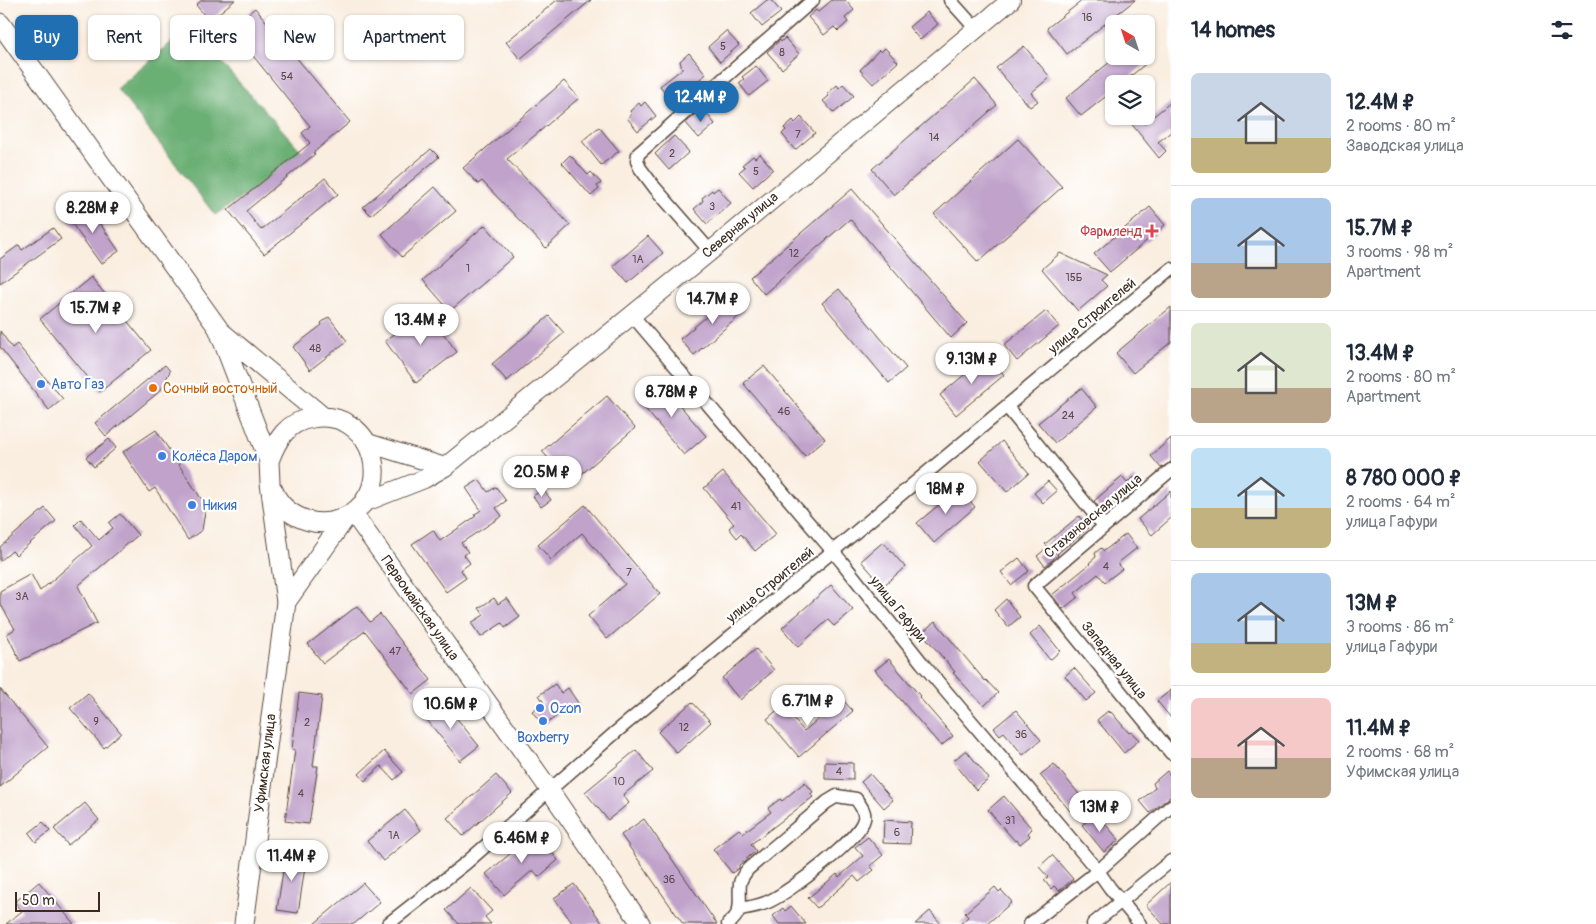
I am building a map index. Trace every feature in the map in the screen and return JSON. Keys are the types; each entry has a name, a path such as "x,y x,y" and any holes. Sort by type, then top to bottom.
{"main road":[{"path":"0,23 218,328 269,461 270,483 286,602"},
{"path":"218,328 322,416"},
{"path":"269,461 275,443 287,429 304,420 322,416 340,420 356,429 368,444 374,458 375,474 371,489 286,602"},
{"path":"270,483 276,498 286,510 299,518 315,522 330,522 354,511"},
{"name":"Уфимская улица","path":"244,924 286,602"}],"street":[{"path":"710,251 640,168 637,161 638,154 813,0"},
{"path":"950,0 976,29"},
{"name":"Северная улица","path":"354,511 424,479 445,467 710,251 1010,0"},
{"name":"улица Строителей","path":"388,924 466,863 616,732 1007,408 1171,269"},
{"name":"улица Гафури","path":"632,315 833,552 922,663 1098,871 1140,924"},
{"path":"1007,408 1104,526"},
{"path":"368,444 445,467"},
{"name":"Стахановская улица","path":"1034,586 1171,470"},
{"name":"Первомайская улица","path":"354,511 641,924"},
{"name":"Западная улица","path":"1034,586 1171,753"},
{"path":"728,924 734,920 740,909 740,881 748,869 827,802 837,796 856,799 862,808 865,818 861,828 849,840 809,875 785,892 756,907 740,909"},
{"path":"1030,924 1098,871 1171,806"},
{"path":"1093,924 1171,861"}],"green space":[{"path":"170,43 170,60 219,60 305,155 215,215 117,89 151,60 160,60 160,52"}],"building":[{"path":"202,0 235,0 216,15 204,15 196,5"},
{"path":"557,0 591,0 520,59 506,42"},
{"path":"767,0 771,0 781,12 762,27 751,13"},
{"path":"832,0 845,0 854,10 845,18 848,22 838,31 834,27 824,35 808,17 816,10 818,12"},
{"path":"1083,0 1135,0 1116,15 1105,15 1105,24 1067,54 1047,28"},
{"path":"255,8 265,20 265,60 298,60 350,122 313,153 315,154 246,211 261,230 325,178 338,194 264,254 228,210 310,143 302,133 310,126 255,58 255,15 246,15"},
{"path":"927,12 938,24 920,40 909,27"},
{"path":"726,31 739,45 720,62 708,47"},
{"path":"785,38 799,54 782,69 767,52"},
{"path":"1024,46 1050,77 1031,93 1038,101 1030,107 996,68"},
{"path":"885,48 898,62 873,84 860,70 879,50 881,52"},
{"path":"689,53 706,74 673,102 660,86 682,69 680,61"},
{"path":"1106,65 1144,65 1132,75 1105,75 1105,97 1081,116 1066,98"},
{"path":"756,66 768,81 749,96 739,83 744,79 742,77"},
{"path":"975,79 997,105 894,195 872,169"},
{"path":"564,81 579,98 507,159 570,225 546,248 482,181 478,184 463,168"},
{"path":"843,84 854,96 834,113 823,101 829,96 827,94 837,85 839,88"},
{"path":"645,102 656,116 638,131 627,118 632,114 630,111 639,103 641,106"},
{"path":"1171,102 1171,132 1158,142 1166,151 1159,158 1132,125 1155,125 1155,115"},
{"path":"702,108 715,124 699,138 686,123"},
{"path":"801,117 815,133 795,150 782,134 786,130 784,128 793,120 795,123"},
{"path":"599,127 619,151 601,165 582,141"},
{"path":"674,136 689,152 669,170 655,154"},
{"path":"1018,139 1062,187 978,262 934,214"},
{"path":"431,149 439,157 371,215 363,207"},
{"path":"760,154 773,169 753,187 739,172 745,167 742,165 753,156 755,158"},
{"path":"570,155 588,175 591,172 601,183 597,186 599,189 591,196 562,163"},
{"path":"435,187 456,211 402,257 382,234"},
{"path":"718,188 731,203 707,224 694,209 703,201 702,198"},
{"path":"852,189 967,323 951,338 850,219 764,294 750,277"},
{"path":"86,204 119,251 101,264 67,217"},
{"path":"1150,207 1165,225 1110,272 1094,254"},
{"path":"485,225 513,257 450,311 423,280"},
{"path":"53,228 61,239 0,283 0,259 19,245 22,250"},
{"path":"648,236 663,253 628,283 613,266"},
{"path":"1060,253 1107,275 1101,280 1107,286 1078,311 1042,269"},
{"path":"91,277 151,350 100,392 40,319"},
{"path":"839,289 906,368 889,383 822,303"},
{"path":"732,295 745,311 694,355 680,339"},
{"path":"1171,307 1171,342 1133,373 1116,353"},
{"path":"426,310 457,352 416,383 385,341"},
{"path":"1046,311 1059,326 1017,361 1004,345"},
{"path":"549,316 564,333 507,381 492,364"},
{"path":"329,317 347,341 310,370 293,347 322,325 321,323"},
{"path":"0,331 12,348 17,344 63,399 49,410 0,347"},
{"path":"988,355 1004,375 956,415 940,395"},
{"path":"165,365 170,371 161,390 106,436 95,423"},
{"path":"764,366 825,439 805,456 743,383"},
{"path":"659,381 706,436 684,455 637,399"},
{"path":"1081,388 1097,407 1055,443 1038,423"},
{"path":"607,396 635,428 570,484 542,451"},
{"path":"156,430 206,506 202,530 188,540 155,488 149,492 123,452"},
{"path":"1171,438 1171,462 1161,468 1151,456"},
{"path":"109,439 116,448 94,467 86,457"},
{"path":"1002,441 1029,473 1007,492 980,461"},
{"path":"723,472 776,534 755,551 741,534 737,538 729,528 734,524 704,488"},
{"path":"1122,477 1127,483 1134,477 1141,485 1105,515 1094,501"},
{"path":"479,480 488,492 496,487 506,501 496,508 502,516 461,543 468,552 464,555 470,563 461,570 466,578 446,592 412,544 433,530 440,541 476,516 474,515 481,510 466,488"},
{"path":"1048,481 1057,491 1043,503 1034,493"},
{"path":"959,488 975,507 934,543 917,523"},
{"path":"543,489 551,500 541,507 533,496"},
{"path":"1171,491 1171,518 1152,535 1138,519"},
{"path":"585,505 660,594 607,639 588,616 625,584 582,533 551,560 538,545"},
{"path":"45,508 56,521 16,555 12,551 0,561 0,547"},
{"path":"120,514 138,535 78,586 97,623 20,661 7,634 15,629 0,603 0,591 31,574 40,591 92,546 75,525 81,519 99,540 113,528 109,523"},
{"path":"1079,516 1088,528 1045,566 1037,556 1048,547 1045,544"},
{"path":"1126,534 1137,548 1118,563 1122,569 1105,582 1098,574 1075,593 1078,597 1063,609 1052,595 1090,564 1096,557 1095,553 1101,548 1104,551"},
{"path":"883,542 905,567 883,586 861,561"},
{"path":"1019,558 1029,571 1011,585 1001,572"},
{"path":"831,585 853,610 834,626 828,620 798,647 782,628"},
{"path":"494,598 498,604 507,598 520,617 505,628 502,623 481,637 471,623 484,615 479,608"},
{"path":"1006,599 1020,617 1008,627 994,610"},
{"path":"357,606 370,622 380,614 431,680 413,694 365,631 323,663 308,644"},
{"path":"935,621 985,681 998,693 984,706 953,673 955,672 922,633"},
{"path":"1040,626 1060,651 1050,660 1030,635"},
{"path":"756,649 774,670 740,700 722,678"},
{"path":"889,659 953,736 941,746 875,670"},
{"path":"1074,668 1096,693 1086,701 1065,676"},
{"path":"555,684 561,693 568,688 580,706 568,714 565,710 543,726 532,711 544,703 539,695"},
{"path":"0,689 48,747 0,787"},
{"path":"1171,690 1171,718 1157,701"},
{"path":"88,693 121,733 104,748 70,708"},
{"path":"299,693 322,696 313,766 318,766 309,824 285,821 295,750 292,749"},
{"path":"842,699 853,711 799,757 767,719 782,706 804,731"},
{"path":"442,700 479,746 460,761 423,715"},
{"path":"692,702 711,722 677,753 658,732"},
{"path":"1016,710 1041,740 1023,755 1004,732 1000,735 994,728"},
{"path":"1108,711 1129,733 1131,732 1139,740 1124,753 1097,720"},
{"path":"636,750 653,771 623,795 629,803 608,820 585,792"},
{"path":"966,750 989,779 976,790 953,761"},
{"path":"384,751 403,772 394,780 381,766 365,781 359,774"},
{"path":"825,762 853,763 853,780 825,779"},
{"path":"1054,764 1084,800 1070,811 1040,775"},
{"path":"1167,771 1171,776 1171,796 1150,813 1140,801 1155,788 1153,783"},
{"path":"870,774 893,800 884,808 861,782"},
{"path":"496,775 512,793 463,836 447,818"},
{"path":"805,782 813,792 810,794 813,797 751,844 756,851 732,873 713,849 739,829 743,833 771,812 768,808 780,799 782,801"},
{"path":"1004,796 1032,829 1028,833 1030,836 1020,844 1017,840 1015,841 988,810"},
{"path":"85,803 99,820 68,845 54,829"},
{"path":"405,810 421,830 383,861 367,841"},
{"path":"1096,813 1119,840 1104,852 1082,825"},
{"path":"644,819 717,924 683,924 621,835"},
{"path":"884,820 911,822 910,844 883,843"},
{"path":"43,822 50,831 36,842 29,833"},
{"path":"535,833 558,860 539,877 533,870 504,895 486,874"},
{"path":"868,837 883,855 870,866 874,870 859,882 854,876 817,908 808,898 837,874 839,877 863,856 855,847"},
{"path":"286,851 307,854 298,913 277,910"},
{"path":"1052,855 1073,879 1059,891 1054,886 1051,889 1044,880 1048,877 1039,867"},
{"path":"39,882 74,924 6,924 22,911 15,902"},
{"path":"1171,882 1171,924 1163,924 1146,905"},
{"path":"363,883 380,902 354,924 314,924"},
{"path":"574,884 603,924 573,924 554,898"},
{"path":"995,887 999,892 1001,890 1012,902 987,924 960,924 968,917 965,913"},
{"path":"471,888 492,911 485,917 491,924 459,924 446,910"},
{"path":"791,906 806,924 779,924 773,916 783,908 785,911"},
{"path":"930,911 941,924 915,924"}],"place":[{"name":"Фармленд","path":"1152,231"},
{"name":"Авто Газ","path":"41,384"},
{"name":"Сочный восточный","path":"153,388"},
{"name":"Колёса Даром","path":"162,456"},
{"name":"Никия","path":"192,505"},
{"name":"Ozon","path":"540,708"},
{"name":"Boxberry","path":"543,721"}]}
